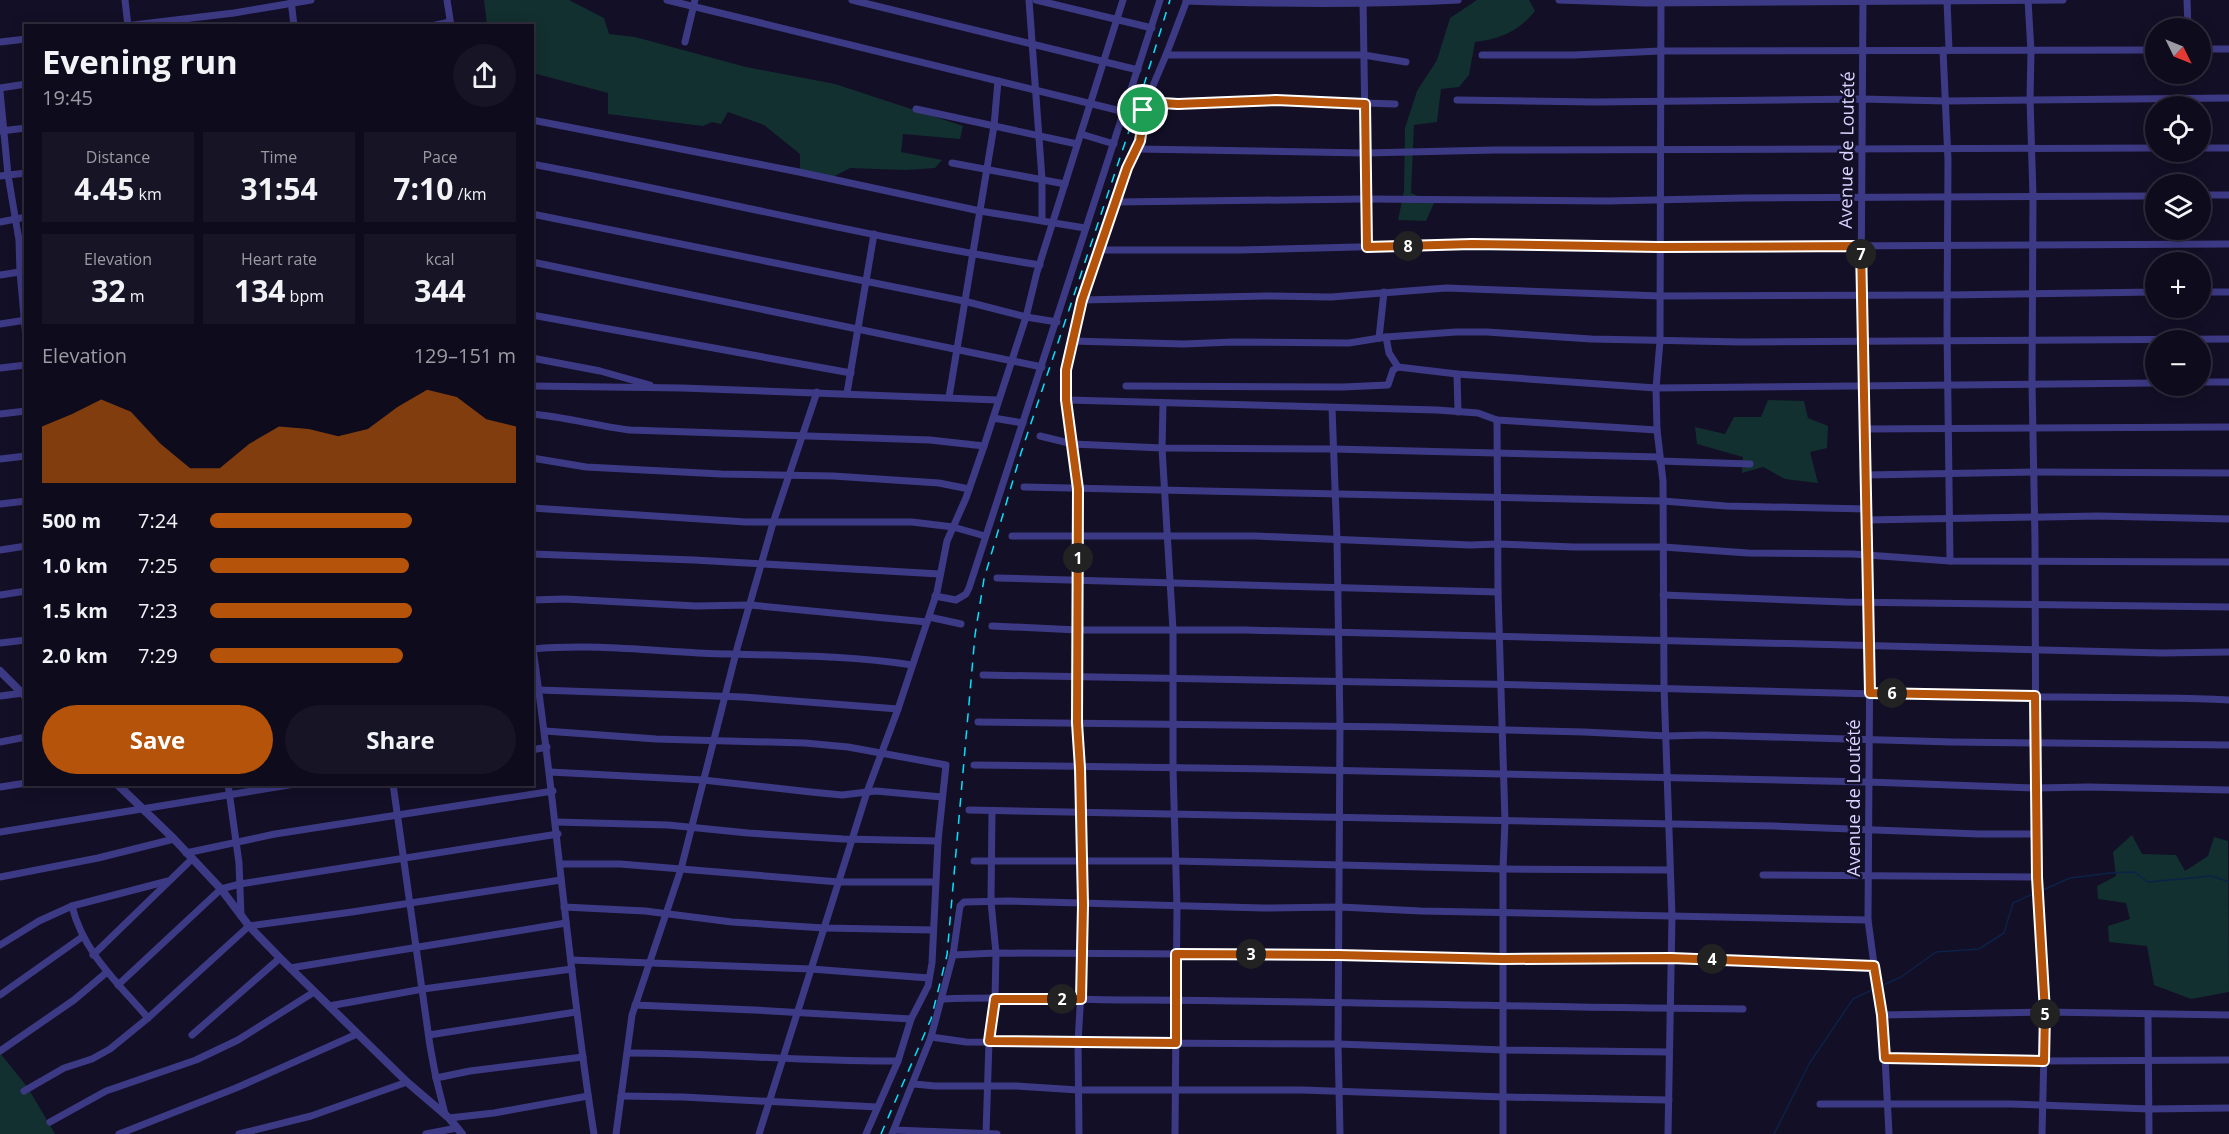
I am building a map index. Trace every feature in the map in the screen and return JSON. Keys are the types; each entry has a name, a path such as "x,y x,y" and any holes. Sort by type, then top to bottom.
{"street":[{"path":"125,0 127,24"},
{"path":"134,24 311,0"},
{"path":"447,0 451,24"},
{"path":"667,0 694,3 1125,112"},
{"path":"852,0 1138,70"},
{"path":"1029,0 1042,179 1042,220"},
{"path":"1036,0 1152,28"},
{"path":"759,1134 867,792 928,619 947,541 969,489 1026,317 1077,144 1123,0"},
{"path":"935,596 956,600 966,594 1057,322 1085,228 1160,0"},
{"path":"1079,1134 1078,1042 1083,905 1077,723 1078,489 1066,400 1066,370 1082,300 1127,168 1137,149 1146,102 1187,1 1458,0"},
{"path":"1559,0 2063,0"},
{"name":"Avenue de Loutété","path":"1863,0 1861,296 1870,646 1868,920 1870,948 1882,1015 1888,1134"},
{"path":"1947,0 1947,340 1950,561"},
{"path":"2187,0 2188,18"},
{"path":"1363,1 1367,247"},
{"path":"1661,1 1660,340 1656,388 1663,501 1664,687 1672,916 1668,1134"},
{"path":"2028,1 2033,196 2032,384 2036,604 2036,834 2045,1012 2042,1134"},
{"path":"291,2 294,24"},
{"path":"685,42 694,3"},
{"path":"0,42 24,39"},
{"path":"2211,49 2229,49"},
{"path":"1482,55 1574,55 1660,51 2145,50"},
{"path":"1167,55 1364,55 1406,63"},
{"path":"949,397 994,126 998,81"},
{"path":"0,324 24,320 23,272 19,240 4,175 0,89 24,84"},
{"path":"1457,100 1659,102 2229,98"},
{"path":"1146,102 1178,104 1276,100 1395,104"},
{"path":"916,109 1077,144"},
{"path":"534,120 799,172 980,211 1085,228"},
{"path":"2,130 24,128"},
{"path":"1081,134 1114,144"},
{"path":"1137,149 1365,153 1495,150 2145,148"},
{"path":"2211,148 2229,148"},
{"path":"952,163 1065,184"},
{"path":"534,164 971,254 1040,265"},
{"path":"4,175 24,173"},
{"path":"2211,195 2229,195"},
{"path":"1116,202 1365,199 1607,201 2145,196"},
{"path":"534,214 866,280 1057,322"},
{"path":"0,222 24,217"},
{"path":"847,393 874,234"},
{"path":"1100,250 1239,250 1472,244 1659,247 1948,247 2033,243 2229,244"},
{"path":"534,262 1042,367"},
{"path":"0,275 23,272"},
{"path":"1082,300 1331,297 1468,288 1660,296 2145,292"},
{"path":"1384,292 1382,338 1398,367"},
{"path":"2211,292 2229,292"},
{"path":"534,315 851,373"},
{"path":"1071,341 1184,344 1349,343 1456,332 1660,340 2229,339"},
{"path":"534,358 600,370 657,387"},
{"path":"0,368 24,365"},
{"path":"1126,386 1343,387 1388,385 1393,370 1398,367 1457,374 1656,388 2145,383"},
{"path":"1457,374 1458,412"},
{"path":"2211,382 2229,382"},
{"path":"534,386 657,387 998,400"},
{"path":"616,1134 635,1005 681,869 736,652 788,474 817,392"},
{"path":"1066,400 1478,413 1497,420 1657,430"},
{"path":"1163,404 1162,448 1166,536 1171,582 1174,677 1174,861 1177,907 1175,1134"},
{"path":"1332,408 1340,727 1338,955 1340,1134"},
{"path":"0,414 24,411"},
{"path":"534,414 630,430 930,440 984,446"},
{"path":"993,418 1023,423"},
{"path":"1497,420 1498,592 1505,821 1503,1134"},
{"path":"1866,429 2229,427"},
{"path":"1040,436 1073,444 1162,448 1497,453 1750,464"},
{"path":"0,459 24,456"},
{"path":"534,458 586,467 788,474 939,483 969,489"},
{"path":"1866,475 2034,472 2229,473"},
{"path":"1024,487 1663,501 1726,506 1866,509"},
{"path":"0,504 24,501"},
{"path":"534,508 773,523 912,522 953,527 985,536"},
{"path":"1866,520 1949,517 2229,519"},
{"path":"1012,536 1166,536 1337,539 1470,545 1663,547 1748,553 1800,552 1950,561 2229,562"},
{"path":"0,550 24,546"},
{"path":"534,554 694,560 940,574"},
{"path":"997,578 1498,592"},
{"path":"0,595 24,591"},
{"path":"1663,595 1869,603 2229,608"},
{"path":"534,600 566,598 696,606 750,605 928,619 961,624"},
{"path":"993,626 1078,630 1173,630 2229,652"},
{"path":"0,643 24,640"},
{"path":"534,646 868,658 912,665"},
{"path":"534,660 553,791 576,1012 594,1134"},
{"path":"0,671 24,694"},
{"path":"983,675 1245,678 1339,682 2229,700"},
{"path":"539,690 725,697 898,709"},
{"path":"0,696 24,694"},
{"path":"534,705 541,704"},
{"path":"978,722 2229,745"},
{"path":"545,731 714,741 805,743 848,747 946,765 935,882 932,963 927,991 911,1019 898,1061 866,1134"},
{"path":"0,742 24,737"},
{"path":"534,750 547,747"},
{"path":"974,765 1503,774 2036,788 2229,790"},
{"path":"550,772 703,780 842,795 867,792 942,797"},
{"path":"0,787 24,783"},
{"path":"119,786 221,889 249,926 280,958 407,1082 447,1116 459,1131"},
{"path":"228,786 236,842 241,916"},
{"path":"0,832 283,786"},
{"path":"393,786 436,1078 447,1116"},
{"path":"93,955 168,881 189,856 236,842 553,791"},
{"path":"969,810 1081,810 1340,819 1774,826 2036,834"},
{"path":"986,1134 986,1087 995,999 996,952 991,902 992,811"},
{"path":"556,822 691,828 852,840 938,841"},
{"path":"118,985 221,889 240,884 558,834"},
{"path":"0,877 98,858 174,839"},
{"path":"974,861 1174,861 1340,866 1670,870"},
{"path":"560,864 620,864 838,882 935,882"},
{"path":"1763,875 2037,877"},
{"path":"24,1091 64,1068 102,1054 148,1018 249,926 561,880"},
{"path":"0,945 39,921 72,906 168,881"},
{"path":"998,1134 893,1132 914,1084 943,999 961,904 991,902 1263,909 1340,907 1421,911 1868,920"},
{"path":"72,906 82,937 93,955 148,1018"},
{"path":"564,907 666,913 732,922 824,928 932,930"},
{"path":"290,968 566,923"},
{"path":"0,995 82,937"},
{"path":"953,955 996,952 1503,959 1671,958 1874,966"},
{"path":"192,1035 280,958"},
{"path":"571,960 811,969 929,978"},
{"path":"329,1006 423,989 572,969"},
{"path":"0,1051 74,1000 107,972"},
{"path":"50,1122 106,1091 196,1060 238,1040 314,992"},
{"path":"943,999 1339,1001 1743,1009"},
{"path":"635,1005 911,1019"},
{"path":"429,1035 576,1012"},
{"path":"1882,1015 2045,1012 2229,1015"},
{"path":"2148,1014 2149,1134"},
{"path":"119,1134 236,1088 357,1034"},
{"path":"931,1037 966,1042 1338,1044 1504,1050 1669,1052"},
{"path":"628,1053 898,1061"},
{"path":"436,1078 583,1057"},
{"path":"1885,1058 2044,1061 2229,1060"},
{"path":"240,1134 311,1116 407,1082"},
{"path":"914,1084 1078,1090 1340,1091 1669,1100"},
{"path":"447,1116 494,1113 588,1096"},
{"path":"621,1096 877,1107"},
{"path":"1820,1104 2229,1108"},
{"path":"426,1134 459,1131"}],"green space":[{"path":"484,0 569,0 604,18 609,34 635,37 746,67 835,84 963,126 960,139 903,134 901,152 942,160 935,168 905,170 850,168 833,177 800,170 800,154 764,125 728,112 721,124 712,122 703,126 608,114 608,93 534,73 534,24 487,24"},
{"path":"1477,0 1529,0 1535,11 1523,24 1509,33 1475,42 1469,75 1459,87 1441,89 1437,122 1414,125 1411,193 1434,203 1426,221 1398,220 1404,191 1405,128 1417,91 1437,60 1450,18"},
{"path":"1768,400 1804,401 1808,418 1828,426 1827,448 1810,452 1818,483 1785,479 1763,467 1742,473 1743,457 1697,444 1695,427 1725,434 1734,417 1761,417"},
{"path":"2132,835 2142,854 2176,855 2185,871 2208,856 2214,837 2228,841 2229,992 2191,999 2154,985 2147,946 2109,942 2108,926 2130,919 2126,903 2098,899 2097,886 2116,876 2113,852"},
{"path":"0,1053 28,1088 55,1134 0,1134"}],"waterway":[{"path":"2043,890 2070,878 2110,873 2134,872 2148,882 2212,876 2229,882"},
{"path":"1879,987 1901,977 1936,952 1979,949 2004,933 2013,903 2035,893"},
{"path":"1774,1134 1809,1064 1853,999 1874,989"}],"railway":[{"path":"881,1134 931,1019 947,955 975,635 984,579 1021,453 1139,101 1170,0"}],"route":[{"path":"1276,100 1365,104 1367,247 1472,244 1659,247 1861,246 1870,693 2035,696 2037,877 2045,1012 2044,1061 1885,1058 1882,1015 1874,966 1671,958 1503,959 1176,954 1176,1043 989,1041 995,999 1081,999 1083,905 1077,723 1078,489 1066,400 1066,370 1082,300 1127,168 1140,141 1143,110 1146,102 1178,104 1276,100"}]}
